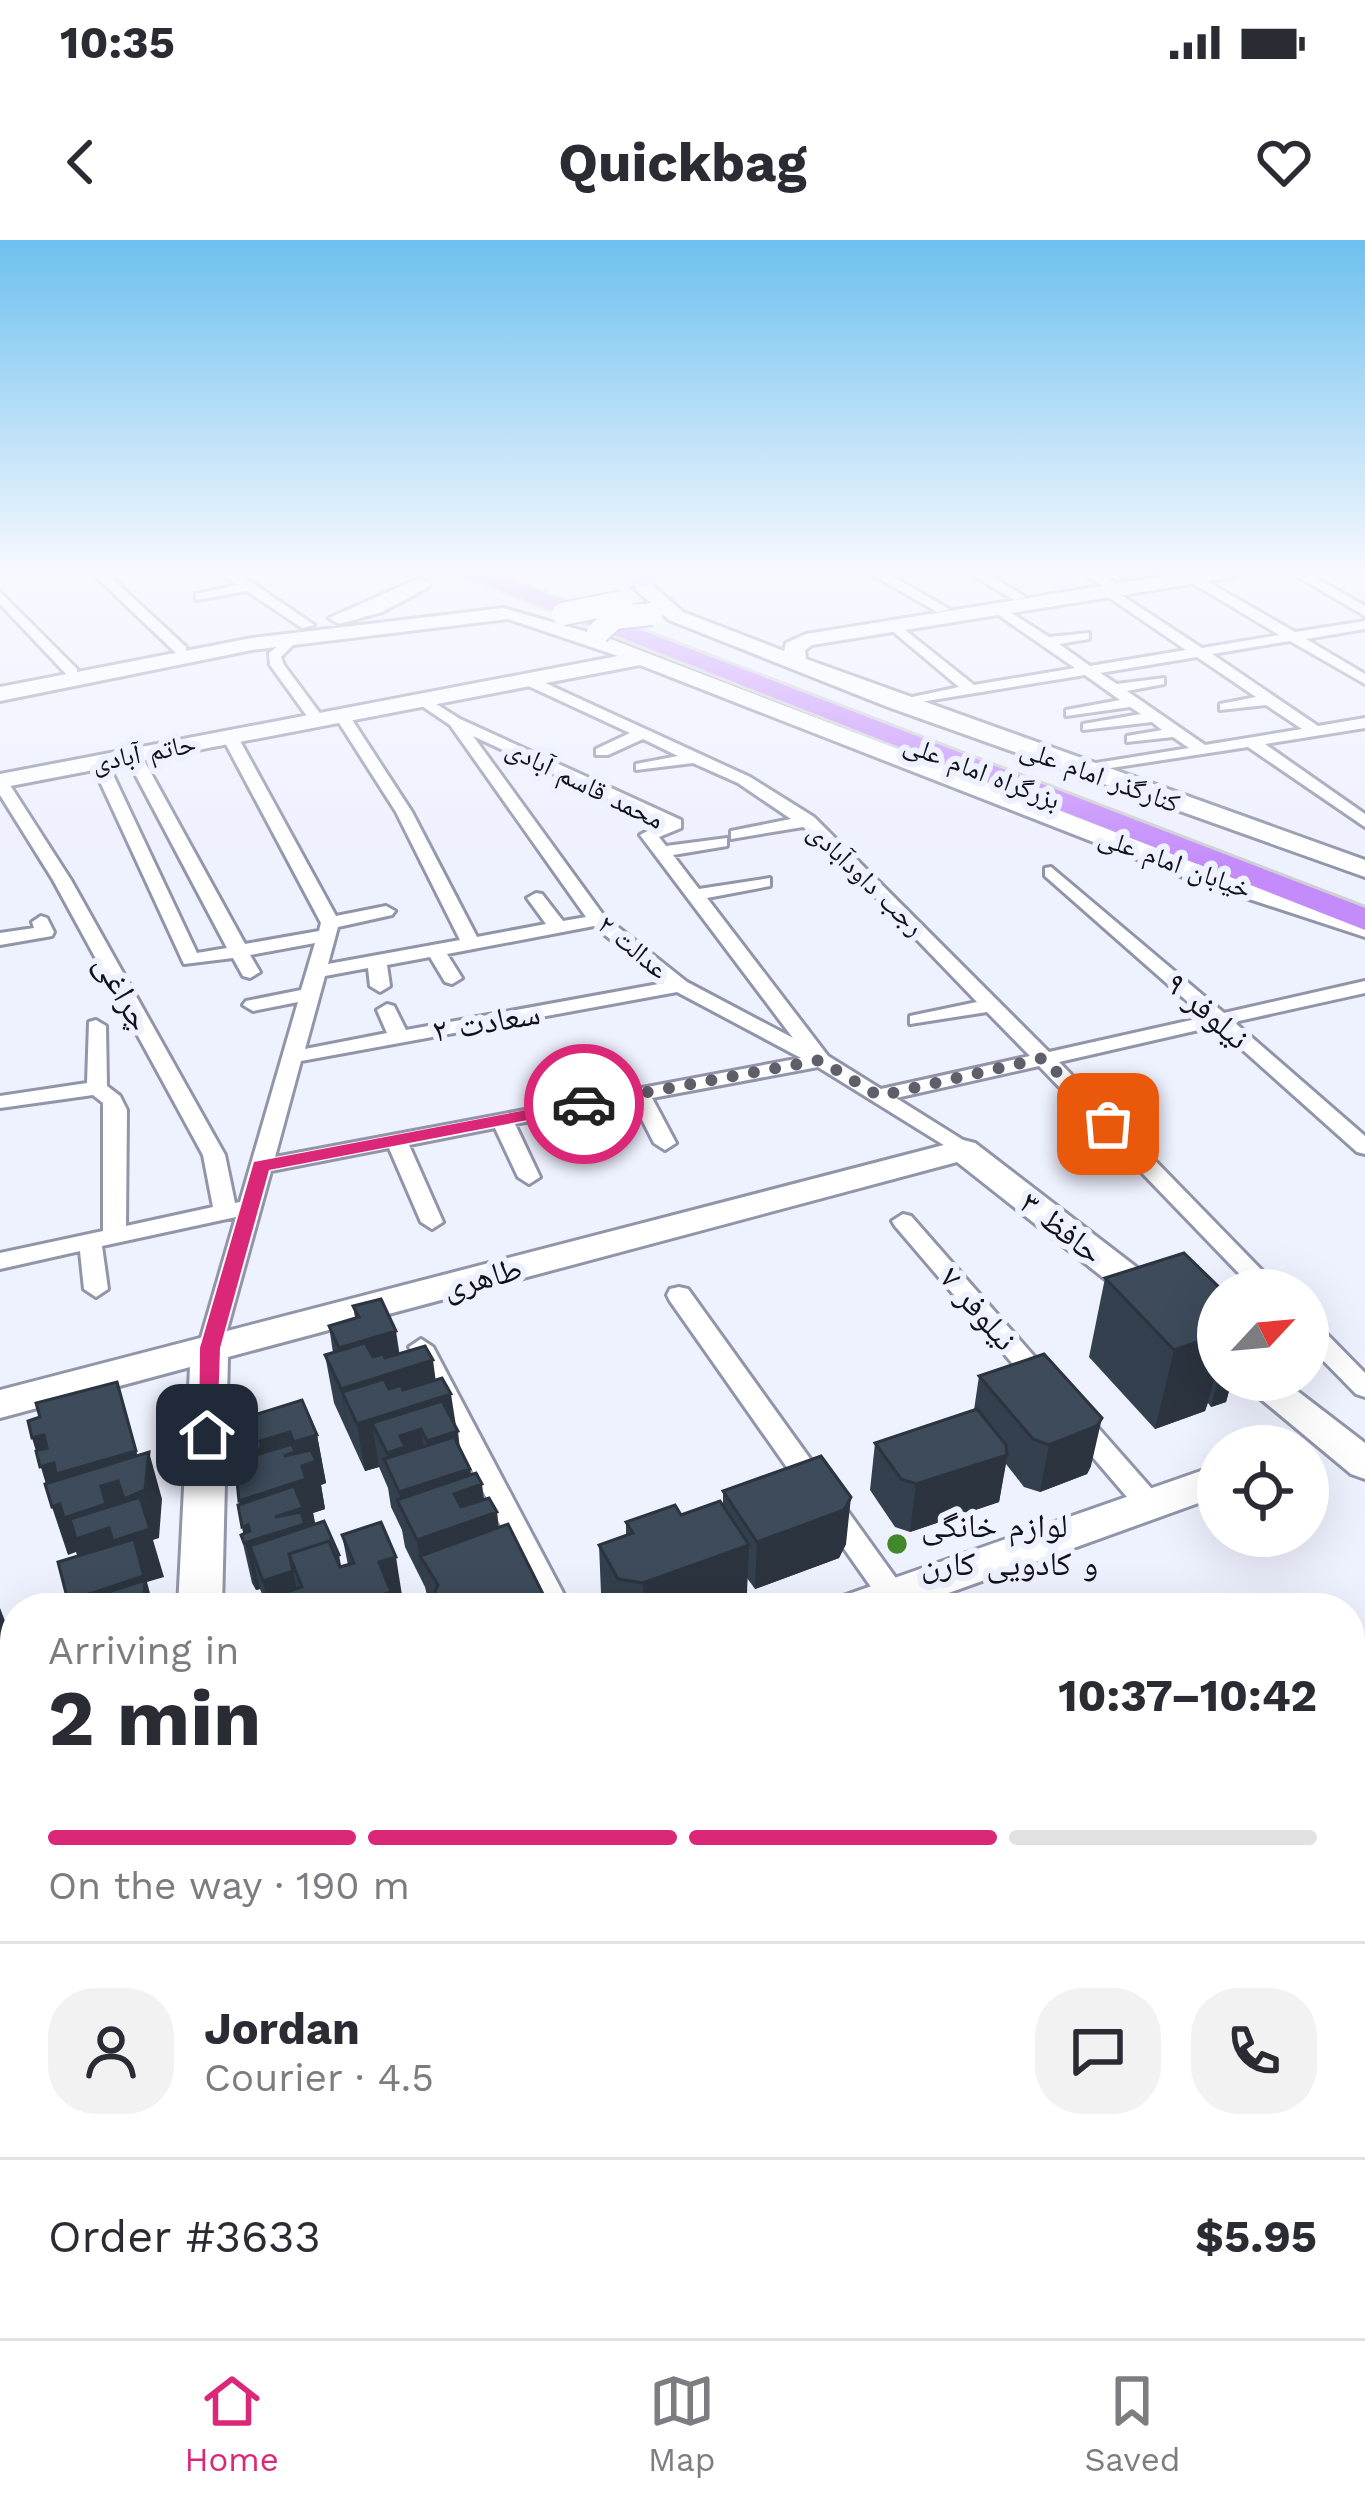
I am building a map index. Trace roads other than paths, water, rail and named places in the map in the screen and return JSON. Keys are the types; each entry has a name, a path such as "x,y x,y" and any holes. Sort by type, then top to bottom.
{"highway":[{"name":"بزرگراه امام علی","path":"715,669 1365,920"},
{"name":"بزرگراه امام علی","path":"764,669 1365,892"}],"main road":[{"path":"0,690 86,669"},
{"path":"0,690 109,669"},
{"name":"حاتم آبادی","path":"0,781 584,669"},
{"name":"خیابان امام علی","path":"669,669 1197,873 1365,929"},
{"name":"کنارگذر امام علی","path":"813,669 1365,869"},
{"path":"1280,842 1365,879"},
{"name":"طاهری","path":"0,1404 964,1150"},
{"name":"حافظ ۳","path":"964,1150 1197,1333"},
{"path":"201,1593 210,1348"},
{"path":"1285,1401 1365,1464"},
{"path":"901,1593 1197,1487"}],"street":[{"path":"68,669 71,672"},
{"path":"280,669 316,720"},
{"path":"946,669 970,689"},
{"path":"896,701 1056,682 1094,669"},
{"path":"1346,669 1365,680"},
{"path":"1087,670 1202,750"},
{"path":"1197,675 1225,670 1315,731"},
{"path":"1318,676 1349,671"},
{"name":"رجب داودآبادی","path":"527,680 744,780 808,821 1249,1269"},
{"path":"1113,688 1160,681"},
{"name":"محمد قاسم آبادی","path":"420,700 455,722 675,824 649,835 820,1060"},
{"path":"1225,707 1268,700"},
{"path":"1072,713 1132,702"},
{"path":"342,715 404,812 471,944"},
{"path":"1088,727 1154,716"},
{"name":"عدالت ۲","path":"455,722 598,920 680,986 820,1060 964,1150"},
{"path":"1084,770 1365,723"},
{"path":"1132,739 1176,732"},
{"path":"210,1348 237,1209 261,1166 328,929 230,736"},
{"path":"602,752 651,736"},
{"path":"626,754 651,736"},
{"path":"1251,742 1365,822"},
{"path":"133,755 250,972"},
{"path":"642,767 698,757"},
{"path":"99,762 191,960 386,911"},
{"name":"چراغی","path":"0,781 62,880 214,1155 237,1209"},
{"path":"662,852 808,821"},
{"name":"نیلوفر ۹","path":"1051,872 1365,1147"},
{"path":"695,896 764,882"},
{"path":"536,898 559,928"},
{"path":"316,972 471,944 507,947 598,920"},
{"path":"0,939 45,932 41,922"},
{"path":"434,950 452,978"},
{"path":"377,961 380,986"},
{"name":"سعادت ۲","path":"292,1057 680,986"},
{"path":"879,1096 1365,987"},
{"path":"253,1005 310,994"},
{"path":"917,1020 992,1005"},
{"path":"387,1010 399,1037"},
{"path":"96,1026 97,1088"},
{"path":"261,1166 820,1060"},
{"path":"0,1102 97,1088 113,1100 116,1110 96,1289"},
{"path":"639,1094 665,1143"},
{"path":"502,1120 529,1177"},
{"path":"397,1140 432,1222"},
{"path":"0,1262 237,1209"},
{"name":"نیلوفر ۷","path":"903,1221 1149,1504"},
{"path":"679,1295 870,1593"},
{"path":"421,1347 548,1593"},
{"path":"1329,1351 1365,1388"}],"place":[{"name":"لوازم خانگی و کادویی کارن","path":"897,1544"}]}
